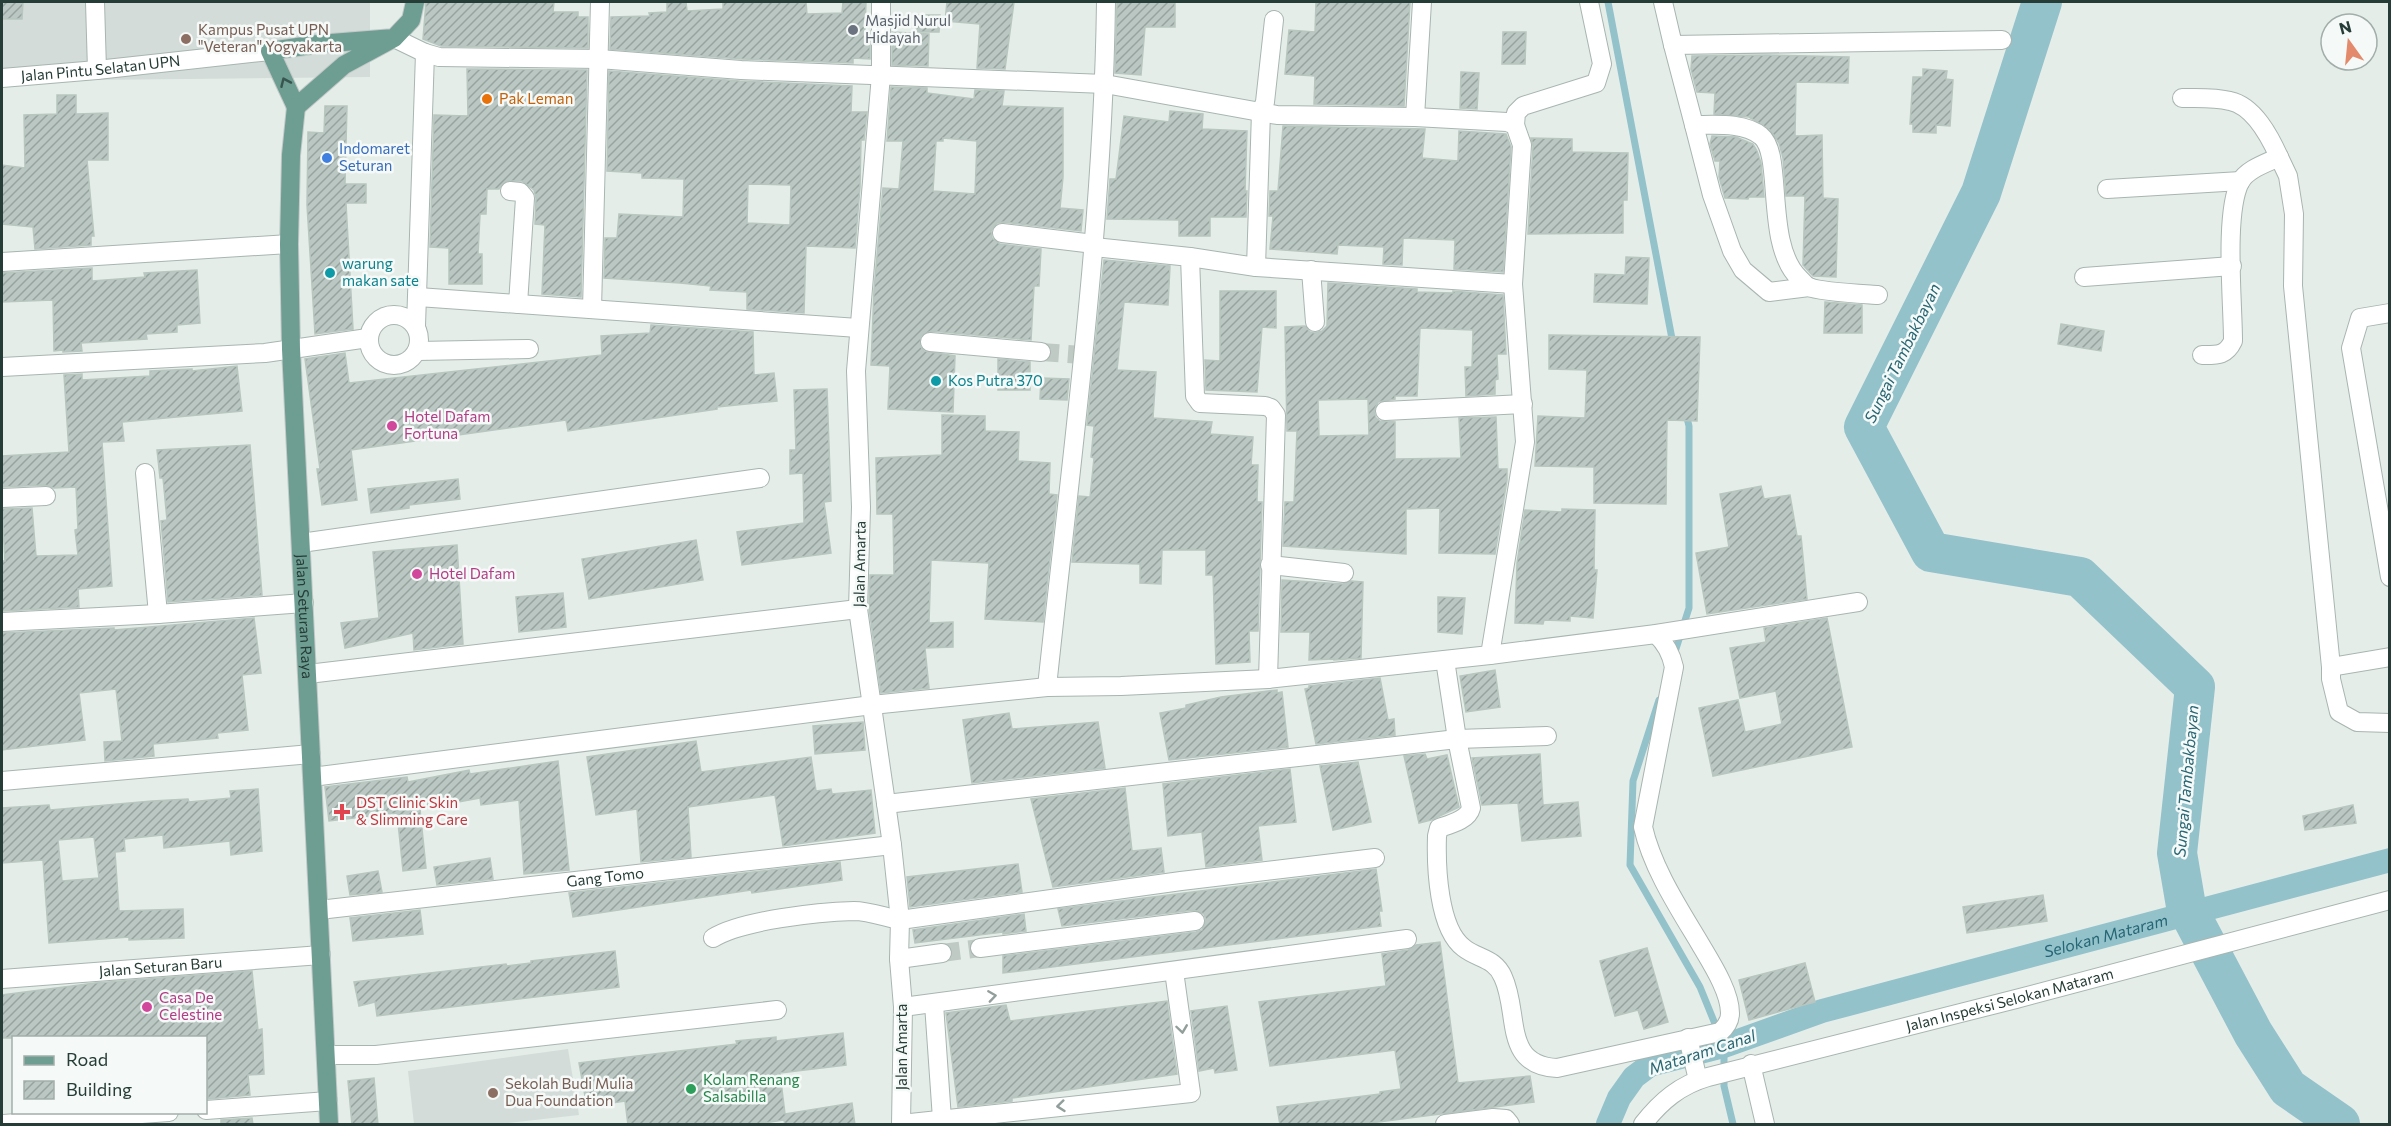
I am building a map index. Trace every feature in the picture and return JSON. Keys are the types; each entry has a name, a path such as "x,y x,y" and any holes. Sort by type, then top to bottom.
{"main road":[{"path":"394,38 318,44 270,51 296,107 344,65 394,38 411,20 415,2"},
{"name":"Jalan Seturan Raya","path":"296,107 291,155 289,244 291,349 329,1125"}],"street":[{"path":"95,2 97,70"},
{"path":"592,309 600,2"},
{"name":"Jalan Amarta","path":"881,2 881,75 856,371 861,507 858,609 892,845 900,920 899,959 903,1007 901,1124"},
{"path":"1047,687 1094,245 1105,84 1106,2"},
{"path":"1415,117 1422,2"},
{"path":"1490,655 1525,442 1512,284 1522,145 1515,126 1516,113 1523,106 1596,83 1602,64 1590,2"},
{"path":"1663,2 1712,195 1732,251 1743,270 1769,292 1809,287 1878,295"},
{"path":"1256,267 1261,112 1265,102 1274,20"},
{"path":"394,38 439,57 599,58 741,70 1105,84 1277,115 1415,117 1508,122 1515,126"},
{"path":"1673,45 2002,40"},
{"name":"Jalan Pintu Selatan UPN","path":"2,78 270,51"},
{"path":"416,326 403,316 387,315 374,324 368,338 373,355 387,365 404,363 417,351 425,53"},
{"path":"2182,98 2232,101 2244,107 2270,137 2288,176 2294,214 2294,286 2331,679 2339,712 2357,722 2390,723"},
{"path":"1694,125 1748,128 1762,136 1770,147 1775,211 1783,249 1790,269 1809,287"},
{"path":"2202,355 2222,355 2233,341 2232,222 2241,182 2257,168 2279,157"},
{"path":"2107,189 2241,182"},
{"path":"510,191 520,192 525,198 518,304"},
{"path":"1002,233 1256,267 1512,284"},
{"path":"2,262 289,244"},
{"path":"1190,257 1195,396 1200,403 1266,406 1271,408 1276,415 1268,679"},
{"path":"2084,277 2232,266"},
{"path":"1311,270 1315,322"},
{"path":"418,297 858,328"},
{"path":"2390,313 2360,318 2351,348 2390,577"},
{"path":"2,367 266,353 368,338"},
{"path":"930,342 1041,352"},
{"path":"417,351 529,349"},
{"path":"1385,411 1523,404"},
{"path":"145,473 158,614"},
{"path":"301,543 760,478"},
{"path":"2,498 46,496"},
{"path":"1270,565 1344,573"},
{"path":"312,777 872,705 1047,687 1268,679 1490,655 1656,634 1858,602"},
{"path":"2,622 158,614 304,603"},
{"path":"308,674 858,609"},
{"path":"1445,660 1457,739 1471,808 1470,814 1464,818 1439,828 1437,843 1441,899 1450,934 1464,949 1493,962 1503,975 1509,992 1519,1049 1528,1061 1543,1068 1557,1068 1689,1042 1719,1032 1725,1028 1731,1016 1730,1006 1717,972 1677,905 1646,841 1643,827 1674,667 1672,655 1656,634"},
{"path":"2331,667 2390,657"},
{"path":"886,804 1457,739 1547,736"},
{"path":"2,781 311,754"},
{"name":"Gang Tomo","path":"319,910 892,845"},
{"path":"713,938 744,927 788,918 856,911 900,920 1169,883 1375,858"},
{"name":"Jalan Inspeksi Selokan Mataram","path":"1643,1125 1659,1104 1701,1074 1745,1066 2016,999 2390,900"},
{"path":"980,948 1196,921"},
{"path":"903,1007 1407,939"},
{"path":"899,959 942,953"},
{"name":"Jalan Seturan Baru","path":"2,979 321,955"},
{"path":"901,1124 1191,1093 1174,971"},
{"path":"934,1004 942,1119"},
{"path":"326,1056 376,1055 777,1010"},
{"path":"1689,1042 1701,1074"},
{"path":"1745,1066 1766,1125"},
{"path":"207,1110 328,1101"},
{"path":"3,1125 155,1114"},
{"path":"1445,1125 1493,1118 1506,1119 1510,1125"}],"shaded area":[{"name":"Kampus Pusat UPN \"Veteran\" Yogyakarta","path":"2,2 370,2 370,77 2,81"},
{"name":"Sekolah Budi Mulia Dua Foundation","path":"568,1049 579,1115 499,1124 414,1124 408,1071"}],"building":[{"path":"2,2 23,2 22,19 2,19"},
{"path":"426,2 554,2 553,12 578,12 578,17 588,17 588,48 441,46 423,39"},
{"path":"667,2 686,2 687,11 723,9 723,2 806,2 807,14 842,13 843,2 866,2 865,31 870,31 870,59 853,58 853,63 742,59 610,49 611,17 650,16 649,13 667,12"},
{"path":"947,2 1014,2 1005,69 977,68 980,24 945,21"},
{"path":"1117,2 1175,2 1175,27 1145,27 1141,75 1115,73"},
{"path":"1316,2 1410,2 1404,106 1314,104 1315,76 1285,74 1289,30 1315,32"},
{"path":"916,15 940,15 939,32 916,32"},
{"path":"892,32 929,34 928,66 892,65"},
{"path":"1503,32 1526,32 1525,64 1502,64"},
{"path":"1692,56 1849,57 1848,83 1796,82 1795,136 1822,135 1823,198 1838,199 1836,277 1813,276 1803,265 1805,196 1786,196 1783,158 1779,143 1770,130 1749,117 1714,114 1715,93 1697,92 1691,69"},
{"path":"467,69 587,70 581,297 542,294 545,225 535,224 534,190 522,181 506,181 499,189 487,189 486,214 480,214 478,254 482,254 482,284 449,284 449,248 430,247 434,115 468,116"},
{"path":"1923,69 1947,71 1946,79 1953,80 1950,126 1936,125 1936,133 1913,132 1913,124 1910,124 1913,77 1923,77"},
{"path":"609,71 740,81 852,86 851,112 867,112 864,140 861,140 855,248 806,246 804,313 747,309 747,292 710,290 711,286 604,278 605,238 617,238 619,214 683,217 684,179 642,178 642,173 607,171","holes":["748,184 791,185 790,225 747,223"]},
{"path":"1461,72 1479,73 1477,109 1460,108"},
{"path":"891,87 927,88 927,93 974,99 975,90 1004,91 1002,106 1063,108 1063,177 1060,208 1083,210 1081,231 1003,222 997,223 991,231 992,238 1000,244 1041,249 1039,286 1034,286 1031,340 931,331 921,336 920,346 924,351 955,356 953,412 888,409 890,366 871,365 874,290 883,188 899,189 903,141 887,141","holes":["943,138 977,141 975,194 933,191 936,141 943,141"]},
{"path":"57,95 76,95 76,114 108,113 108,160 87,160 94,236 91,236 91,245 35,249 33,227 2,224 2,165 25,168 24,115 57,114"},
{"path":"325,106 347,106 345,184 366,184 366,203 346,203 353,329 315,334 307,205 308,132 324,133"},
{"path":"1170,111 1203,114 1202,129 1247,131 1246,217 1210,217 1210,236 1179,236 1179,220 1107,219 1110,179 1116,179 1124,116 1169,122"},
{"path":"1283,126 1425,129 1422,158 1458,161 1459,131 1506,134 1511,147 1503,272 1454,269 1455,240 1403,238 1402,265 1383,264 1384,247 1338,245 1337,254 1270,249 1273,216 1269,216 1270,191 1278,191"},
{"path":"1712,136 1736,137 1753,144 1761,163 1764,197 1725,198 1719,177 1720,161 1715,161 1710,144"},
{"path":"1531,138 1572,139 1572,152 1628,153 1627,200 1623,200 1623,233 1528,234 1533,146"},
{"path":"1626,257 1649,258 1647,304 1594,302 1595,274 1625,275"},
{"path":"1104,260 1170,266 1168,305 1124,302 1117,370 1156,372 1153,418 1212,422 1210,434 1253,437 1251,465 1258,465 1257,502 1262,502 1258,631 1249,631 1250,662 1216,664 1213,575 1206,575 1206,550 1162,550 1161,584 1140,583 1140,564 1072,562 1079,496 1090,497 1094,426 1087,425"},
{"path":"92,268 92,281 145,277 144,273 197,270 200,323 177,325 177,332 146,334 147,339 81,343 82,351 63,352 63,350 54,351 53,300 2,302 2,273"},
{"path":"1328,283 1417,289 1417,292 1453,293 1453,291 1503,295 1506,354 1497,354 1498,379 1495,380 1495,394 1466,396 1465,367 1472,367 1473,330 1420,328 1417,396 1395,396 1395,399 1378,402 1374,411 1376,418 1380,421 1395,422 1395,459 1461,458 1459,418 1496,417 1498,469 1507,469 1507,480 1495,554 1439,553 1440,508 1406,509 1406,554 1283,546 1285,502 1294,502 1297,431 1287,431 1285,327 1305,326 1310,332 1315,333 1327,326","holes":["1368,399 1369,435 1319,436 1318,400"]},
{"path":"1220,291 1276,291 1276,328 1262,327 1257,392 1206,390 1205,360 1220,361"},
{"path":"1825,302 1862,305 1862,333 1824,333"},
{"path":"2061,324 2104,331 2101,351 2058,344"},
{"path":"651,325 753,332 754,375 774,373 777,401 717,407 717,409 568,431 566,420 351,450 357,500 322,505 317,469 320,469 305,359 345,353 349,383 602,355 601,336 650,333"},
{"path":"1549,335 1700,337 1697,421 1667,420 1666,504 1594,503 1594,467 1535,466 1538,416 1585,418 1587,370 1549,369"},
{"path":"998,359 1030,362 1030,390 998,390"},
{"path":"237,366 242,411 122,422 124,441 102,442 112,586 78,589 79,607 2,611 2,561 5,561 2,509 32,508 36,556 78,555 75,530 78,529 76,487 54,488 45,485 2,487 2,456 69,452 64,375 82,374 82,380 150,376 150,371 192,369 192,371"},
{"path":"1041,378 1069,379 1067,400 1040,399"},
{"path":"827,389 831,501 824,502 831,553 742,565 737,532 804,523 803,473 790,474 790,450 796,450 794,390"},
{"path":"942,415 985,416 985,431 1019,432 1018,461 1050,463 1049,494 1057,495 1043,622 985,619 989,563 931,560 929,623 953,622 953,647 925,648 929,688 881,693 869,608 870,575 894,575 893,514 877,514 876,458 942,455"},
{"path":"250,445 262,595 168,602 161,521 167,520 163,478 160,478 157,450"},
{"path":"458,479 460,499 409,505 409,508 371,513 368,489"},
{"path":"1761,486 1764,499 1790,495 1797,536 1801,536 1807,599 1707,614 1696,553 1729,547 1720,494"},
{"path":"1562,509 1595,510 1594,570 1597,570 1593,618 1570,616 1570,621 1544,620 1543,624 1515,623 1517,563 1525,510 1562,512"},
{"path":"696,540 703,580 589,599 582,559"},
{"path":"457,545 463,644 414,650 413,633 345,648 341,623 379,618 373,552"},
{"path":"1282,580 1343,584 1351,581 1363,582 1361,658 1309,660 1310,632 1281,632"},
{"path":"563,593 566,627 519,632 516,597"},
{"path":"1438,597 1465,598 1462,634 1438,632"},
{"path":"254,618 261,673 242,675 248,730 217,733 218,738 153,744 154,756 105,761 104,742 122,741 116,689 79,693 85,740 2,750 2,633 114,628 114,630"},
{"path":"1827,618 1852,747 1713,776 1699,708 1738,700 1745,732 1782,724 1776,691 1740,698 1730,648 1766,642 1764,628"},
{"path":"1495,670 1500,707 1466,712 1460,676"},
{"path":"1380,678 1388,720 1394,719 1395,735 1316,744 1305,689 1309,686"},
{"path":"1277,690 1277,693 1282,692 1288,747 1169,760 1160,713 1221,697"},
{"path":"1009,713 1012,729 1098,722 1105,768 972,783 963,720"},
{"path":"863,722 865,750 815,754 813,726"},
{"path":"696,741 701,772 811,757 816,791 831,789 832,794 871,790 875,833 783,846 775,795 688,807 691,857 641,862 637,809 596,815 587,757"},
{"path":"1425,754 1427,759 1447,755 1459,807 1419,823 1404,756"},
{"path":"1540,754 1543,805 1578,802 1581,836 1522,841 1518,803 1482,805 1472,758"},
{"path":"558,761 569,870 524,874 519,800 481,805 480,798 420,809 426,868 403,871 397,813 329,821 325,787 407,777 408,782 469,770 470,774"},
{"path":"1358,762 1371,822 1333,830 1320,766"},
{"path":"1290,769 1296,822 1258,826 1262,860 1206,867 1202,832 1168,836 1163,784"},
{"path":"1125,788 1132,851 1161,848 1164,872 1053,887 1031,799"},
{"path":"258,789 262,851 231,855 230,841 164,848 163,835 124,839 125,851 115,852 119,911 183,909 184,938 129,940 129,937 49,943 43,860 2,863 2,808 49,805 50,810 152,801 188,799 189,802 231,798 230,791","holes":["94,837 99,878 62,881 58,840"]},
{"path":"2353,805 2356,823 2305,830 2303,816"},
{"path":"490,858 493,879 437,885 434,867"},
{"path":"840,862 842,880 752,893 751,890 573,917 569,893"},
{"path":"1018,864 1022,892 910,907 907,877"},
{"path":"1376,869 1382,911 1379,911 1381,926 1003,973 1003,956 1196,932 1202,930 1206,920 1204,914 1194,910 1062,926 1058,909"},
{"path":"378,871 382,892 350,895 347,876"},
{"path":"2043,895 2047,921 1967,933 1963,907"},
{"path":"420,910 423,934 353,941 350,918"},
{"path":"1024,914 1026,931 915,943 913,930"},
{"path":"1440,942 1458,1083 1530,1076 1534,1102 1355,1125 1280,1125 1277,1107 1380,1094 1380,1092 1401,1089 1395,1050 1270,1066 1259,1002 1386,986 1382,954 1408,950 1416,945"},
{"path":"1647,948 1668,1022 1644,1029 1638,1010 1615,1016 1600,961"},
{"path":"615,951 619,987 377,1016 375,1002 359,1006 354,982 506,964 507,966"},
{"path":"1805,963 1815,1002 1749,1020 1739,980"},
{"path":"252,971 258,1030 262,1029 264,1074 248,1075 250,1095 208,1099 207,1036 12,1036 12,1038 2,1038 2,995 95,983"},
{"path":"1167,1001 1177,1074 1012,1098 1012,1101 958,1107 946,1013 1006,1005 1010,1021"},
{"path":"1227,1006 1237,1070 1215,1073 1214,1068 1199,1071 1191,1011"},
{"path":"843,1033 846,1065 780,1073 785,1114 852,1103 855,1125 785,1125 784,1120 750,1125 628,1125 625,1101 587,1107 579,1063 737,1044 736,1041 776,1037 776,1041"},
{"path":"374,1078 378,1125 352,1125 348,1081"},
{"path":"252,1118 253,1125 221,1125 221,1120"}],"waterway":[{"path":"1608,2 1673,344"},
{"name":"Sungai Tambakbayan","path":"2042,2 1981,193 1864,427 1931,552 2080,577 2195,687 2177,853 2186,906 2253,1033 2288,1088 2340,1124"},
{"path":"1674,655 1689,608 1689,426 1686,414"},
{"name":"Mataram Canal","path":"1659,700 1633,781 1630,865 1700,987 1724,1046 1724,1086 1733,1124"},
{"name":"Selokan Mataram","path":"1608,1124 1619,1098 1634,1077 1650,1065 1724,1046 1822,1011 2390,860"}],"tunnel":[{"path":"1041,352 1082,355"},
{"path":"942,953 980,948"}],"place":[{"name":"Masjid Nurul Hidayah","path":"853,30"},
{"name":"Kampus Pusat UPN \"Veteran\" Yogyakarta","path":"186,39"},
{"name":"Pak Leman","path":"487,99"},
{"name":"Indomaret Seturan","path":"327,158"},
{"name":"warung makan sate","path":"330,273"},
{"name":"Kos Putra 370","path":"936,381"},
{"name":"Hotel Dafam Fortuna","path":"392,426"},
{"name":"Hotel Dafam","path":"417,574"},
{"name":"DST Clinic Skin & Slimming Care","path":"342,812"},
{"name":"Casa De Celestine","path":"147,1007"},
{"name":"Kolam Renang Salsabilla","path":"691,1089"},
{"name":"Sekolah Budi Mulia Dua Foundation","path":"493,1093"}]}
